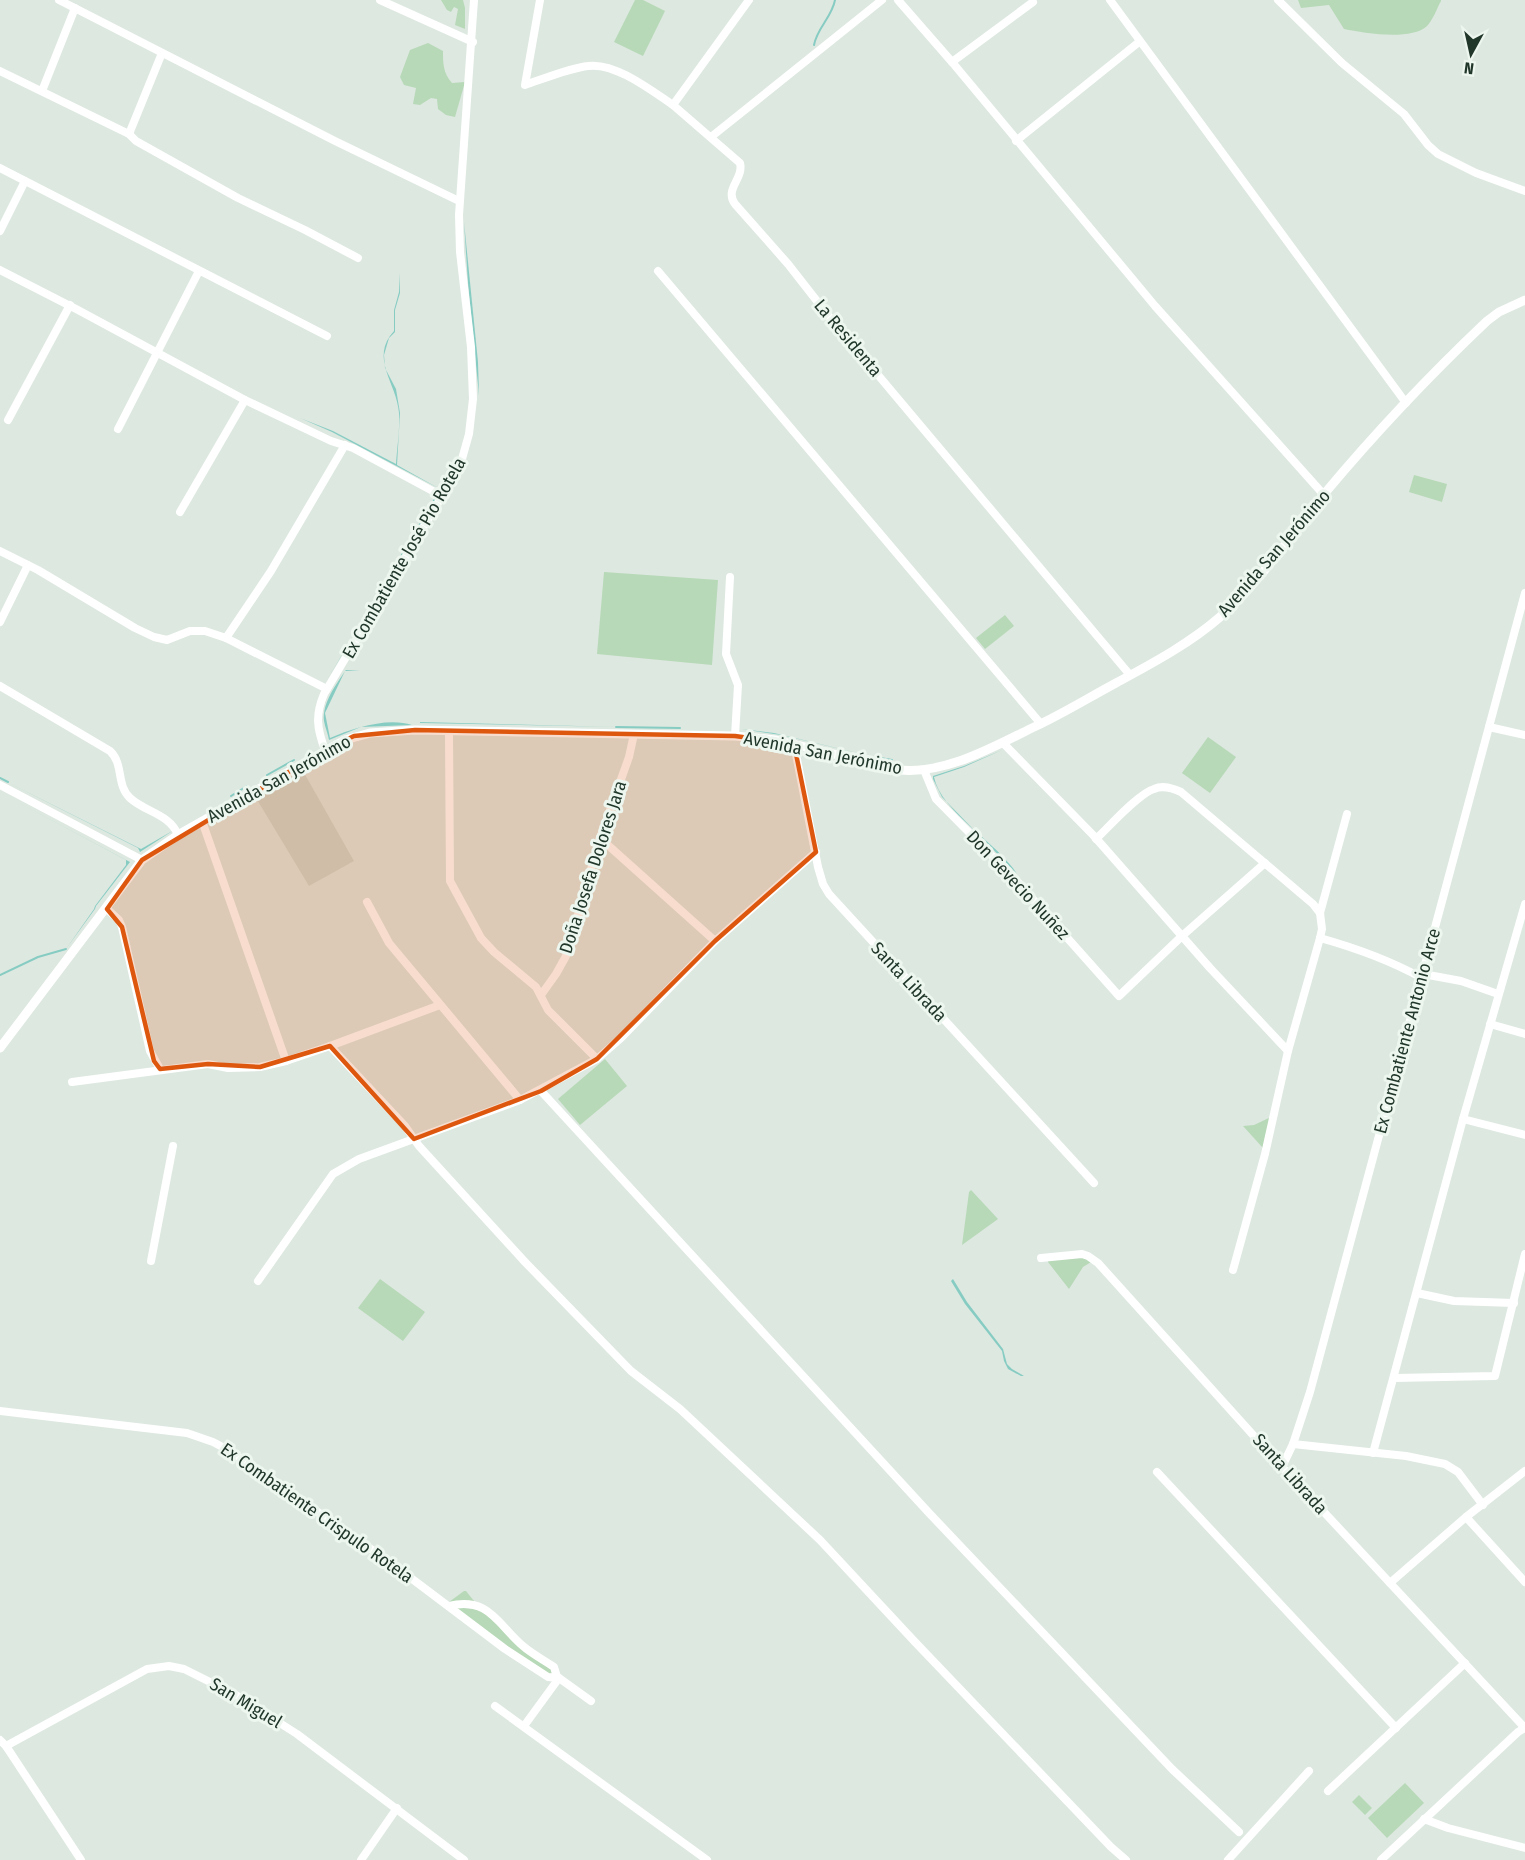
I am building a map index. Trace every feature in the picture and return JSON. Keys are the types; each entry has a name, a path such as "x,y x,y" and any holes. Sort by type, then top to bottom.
{"street":[{"path":"59,0 459,201"},
{"path":"380,0 473,42"},
{"name":"Ex Combatiente José Pio Rotela","path":"325,750 318,732 317,721 321,702 327,689 460,466 465,450 473,399 471,347 460,252 459,201 473,42 474,0"},
{"name":"La Residenta","path":"540,0 525,85 589,66 603,66 647,87 673,105 740,163 740,175 730,193 735,204 788,264 831,319 1130,675"},
{"path":"673,105 749,0"},
{"path":"711,137 882,0"},
{"path":"898,0 1155,306 1324,495"},
{"path":"1110,0 1406,403"},
{"path":"1278,0 1342,63 1404,114 1438,154 1476,173 1525,191"},
{"path":"952,62 1033,2"},
{"path":"42,92 75,8"},
{"path":"1016,141 1139,42"},
{"path":"129,134 162,53"},
{"path":"0,71 129,134 136,141 238,198 358,258"},
{"path":"0,168 327,336"},
{"path":"0,231 25,181"},
{"path":"0,270 245,400 331,441 345,445 442,496"},
{"path":"118,429 200,271"},
{"path":"658,271 1041,724"},
{"name":"Avenida San Jerónimo","path":"0,1048 142,860 178,835 325,750 354,736 415,730 735,736 776,740 900,770 924,770 943,766 1003,743 1130,675 1197,635 1218,619 1239,599 1324,495 1406,403 1487,321 1499,312 1525,300"},
{"path":"8,420 70,306"},
{"path":"180,512 245,400"},
{"path":"225,638 272,571 345,445"},
{"path":"0,551 154,637 167,640 198,630 205,631 225,638 327,689"},
{"path":"0,622 28,565"},
{"path":"730,577 726,647 738,685 735,736"},
{"name":"Ex Combatiente Antonio Arce","path":"1282,1467 1293,1444 1310,1392 1525,593"},
{"path":"0,686 110,751 117,760 121,781 130,799 171,823 178,835"},
{"path":"1489,727 1525,735"},
{"path":"450,731 448,870 450,881 482,938 494,952 536,987 548,1010 597,1059"},
{"name":"Doña Josefa Dolores Jara","path":"541,995 566,956 600,838 629,757 634,734"},
{"path":"1003,743 1096,839 1288,1051"},
{"name":"Santa Librada","path":"794,744 823,884 829,894 1094,1183"},
{"name":"Don Gevecio Nuñez","path":"924,770 936,799 1014,878 1119,996 1182,936"},
{"path":"0,785 142,860"},
{"path":"1096,839 1147,792 1163,787 1181,792 1313,904 1320,914"},
{"path":"1233,1270 1265,1154 1288,1051 1320,938 1322,929 1320,914 1347,814"},
{"path":"202,821 286,1061"},
{"path":"600,838 715,941"},
{"path":"258,1281 333,1174 359,1159 520,1100 597,1059 621,1038 715,941 816,852"},
{"path":"1182,936 1265,863"},
{"path":"367,902 389,943 520,1100"},
{"path":"1373,1453 1463,1119 1525,904"},
{"path":"107,909 119,920 122,927 150,1051 160,1069"},
{"path":"1516,935 1525,938"},
{"path":"1320,938 1389,960 1422,976 1461,981 1498,994"},
{"path":"72,1082 208,1064 228,1068 260,1067 330,1046 440,1005"},
{"path":"1490,1024 1525,1034"},
{"path":"330,1046 525,1262 631,1371 680,1409 820,1540 983,1715 1126,1860"},
{"path":"541,1090 930,1514 1172,1769 1239,1832"},
{"path":"1463,1119 1525,1135"},
{"path":"150,1261 173,1146"},
{"name":"Santa Librada","path":"1041,1258 1072,1253 1088,1256 1098,1263 1282,1467 1525,1728"},
{"path":"1394,1378 1495,1376 1523,1276 1525,1254"},
{"path":"1417,1293 1454,1301 1514,1303"},
{"name":"Ex Combatiente Crispulo Rotela","path":"0,1411 178,1432 213,1442 308,1505 505,1649 548,1677 558,1677"},
{"path":"1293,1444 1407,1456 1445,1464 1458,1472 1483,1505"},
{"path":"1390,1583 1466,1517 1525,1471"},
{"path":"1157,1472 1396,1728"},
{"path":"1466,1517 1525,1582"},
{"name":"Ex Combatiente Crispulo Rotela","path":"449,1606 465,1604 490,1611 523,1646 552,1666 558,1677 591,1701"},
{"path":"1328,1791 1465,1663"},
{"name":"San Miguel","path":"81,1860 3,1743 147,1669 169,1666 196,1674 237,1695 285,1725 464,1860"},
{"path":"524,1726 558,1677"},
{"path":"495,1706 707,1860"},
{"path":"1381,1860 1525,1728"},
{"path":"1228,1860 1309,1771"},
{"path":"361,1860 397,1808"},
{"path":"1424,1819 1448,1828 1525,1848"}],"highlighted area":[{"path":"415,730 735,736 794,744 816,852 715,941 597,1059 541,1091 414,1139 330,1046 260,1067 208,1064 160,1069 154,1061 122,927 107,909 142,860 325,750 354,736"}],"shaded area":[{"path":"303,771 354,861 309,886 256,798"}],"green space":[{"path":"441,0 463,0 465,29 455,25 458,9 454,7 451,12 447,10"},
{"path":"635,0 643,0 665,11 643,56 614,42"},
{"path":"1298,0 1441,1 1427,26 1420,31 1387,35 1344,29 1329,5 1301,8"},
{"path":"428,43 443,51 445,72 452,83 465,82 455,117 446,115 438,109 437,99 431,98 420,105 413,104 416,88 404,85 400,77 410,50"},
{"path":"1414,475 1447,484 1442,502 1409,492"},
{"path":"604,572 718,580 712,665 597,654"},
{"path":"1005,615 1014,626 985,649 976,638"},
{"path":"1208,737 1236,757 1210,793 1182,773"},
{"path":"605,1059 627,1086 580,1125 558,1099"},
{"path":"1271,1117 1263,1148 1243,1126 1254,1125"},
{"path":"971,1190 998,1219 962,1245 969,1192"},
{"path":"1084,1257 1091,1262 1083,1267 1069,1289 1048,1262 1048,1260"},
{"path":"380,1279 425,1312 403,1341 358,1308"},
{"path":"464,1591 474,1601 449,1602"},
{"path":"455,1607 481,1610 551,1669 552,1673 549,1674 512,1651"},
{"path":"1405,1783 1424,1803 1387,1838 1368,1818"},
{"path":"1359,1795 1372,1808 1365,1815 1352,1802"}],"water":[{"path":"464,222 478,362 479,395 468,283"},
{"path":"400,273 400,293 395,310 395,332 389,338 394,331 394,310 399,292"},
{"path":"386,370 396,389 400,413 399,430 399,413"},
{"path":"300,418 333,431 396,464 399,435 397,465 440,489 332,432"},
{"path":"435,497 436,498 327,680"},
{"path":"345,671 325,713 330,738 361,727 329,740 324,721 325,708"},
{"path":"392,722 412,725 361,727"},
{"path":"420,722 618,727 420,723"},
{"path":"741,729 774,733 883,759 781,735"},
{"path":"1002,750 964,767 934,777 947,802 942,797 933,776"},
{"path":"7,782 141,849 174,830 140,852 138,848"},
{"path":"8,797 130,862 66,949 95,906 126,865 126,860"},
{"path":"973,829 1009,863 1017,874"},
{"path":"953,1279 967,1302 1003,1349 1007,1364 1024,1376 1008,1369 1002,1351 965,1304 951,1281"}],"waterway":[{"path":"814,45 835,0"},
{"path":"616,727 680,728"},
{"path":"880,758 892,760"},
{"path":"267,775 294,760"},
{"path":"0,778 8,782"},
{"path":"231,796 247,786"},
{"path":"0,975 38,957 66,949"}]}
